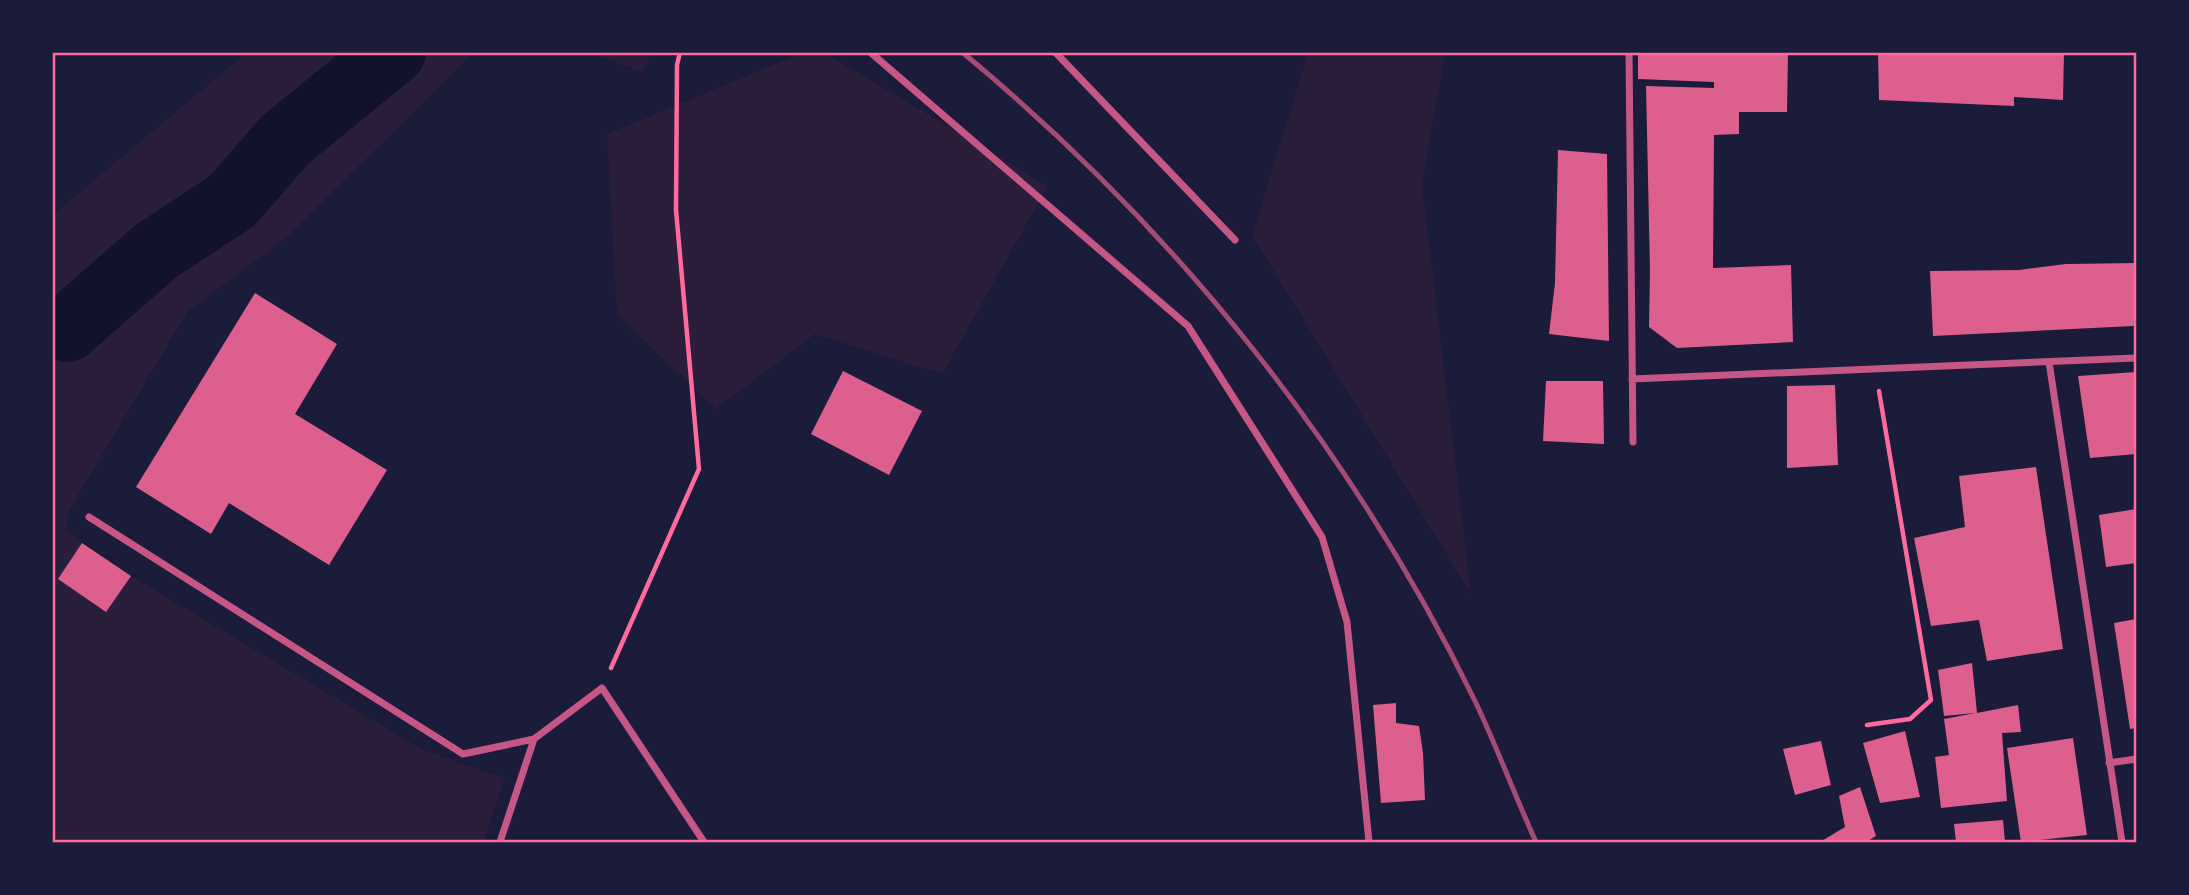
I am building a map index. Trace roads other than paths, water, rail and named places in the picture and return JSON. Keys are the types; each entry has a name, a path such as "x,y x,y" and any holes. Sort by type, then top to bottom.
{"street":[{"path":"870,52 1188,326 1322,537 1348,622 1369,842"},
{"path":"1055,52 1235,240"},
{"path":"1629,52 1633,442"},
{"path":"1632,379 2137,358"},
{"path":"2049,362 2122,842"},
{"path":"89,517 463,754 534,739 602,688 705,842"},
{"path":"500,842 534,739"},
{"path":"2109,763 2137,759"}],"waterway":[{"path":"67,329 156,251 232,201 285,140 393,52"}],"railway":[{"path":"962,52 1041,120 1115,193 1186,269 1253,350 1316,433 1374,519 1427,609 1475,701 1536,842"}]}
